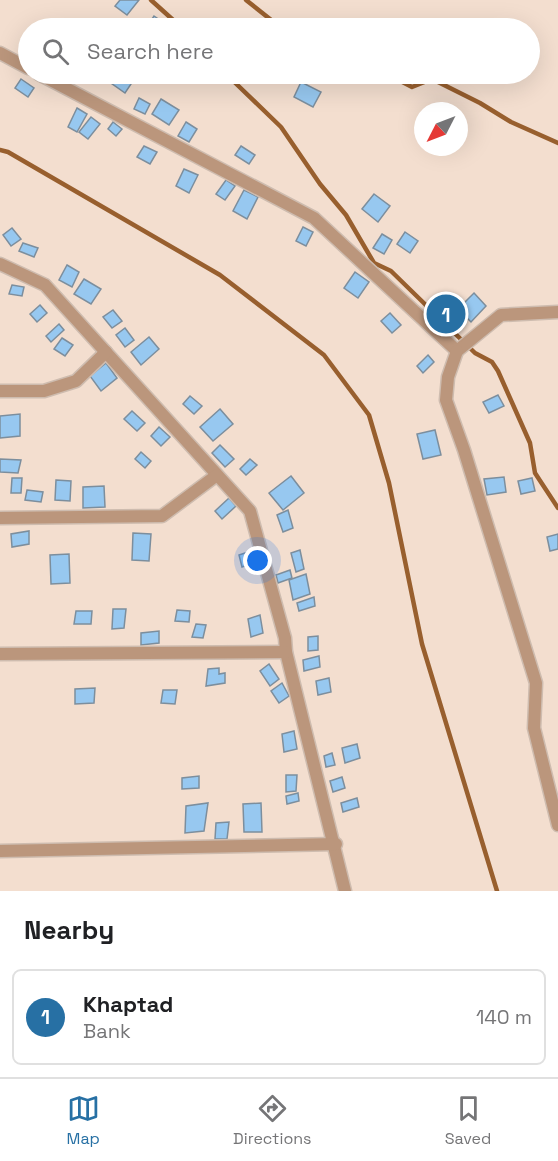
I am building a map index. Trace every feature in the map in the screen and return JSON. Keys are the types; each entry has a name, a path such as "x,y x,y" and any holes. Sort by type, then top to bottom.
{"street":[{"path":"0,52 18,62"},
{"path":"58,84 314,218 459,349"},
{"path":"0,264 45,285 250,511 285,638 286,652 336,844 345,891"},
{"path":"558,312 501,315 459,349 448,377 446,400 464,450 536,683 534,728 558,825"},
{"path":"0,391 44,391 76,381 106,352"},
{"path":"0,518 162,516 218,475"},
{"path":"0,654 286,652"},
{"path":"0,851 336,844"}],"building":[{"path":"120,0 139,0 127,15 115,6"},
{"path":"18,84 28,84 34,88 28,97 15,88"},
{"path":"112,84 131,84 125,93"},
{"path":"300,84 321,92 313,107 294,97"},
{"path":"139,98 150,104 145,114 134,109"},
{"path":"161,99 179,110 169,125 152,114"},
{"path":"77,108 87,114 77,132 68,127"},
{"path":"91,117 100,124 88,139 79,132"},
{"path":"113,122 122,129 116,136 108,129"},
{"path":"186,122 197,129 189,142 178,136"},
{"path":"144,146 157,152 150,164 137,157"},
{"path":"241,146 255,155 249,164 235,155"},
{"path":"184,169 198,175 189,193 176,186"},
{"path":"226,180 235,186 225,200 216,194"},
{"path":"244,190 258,197 247,219 233,211"},
{"path":"374,194 390,206 378,222 362,209"},
{"path":"303,227 313,232 306,246 296,241"},
{"path":"12,228 21,239 11,246 3,235"},
{"path":"405,232 418,241 410,253 397,244"},
{"path":"382,234 392,240 384,254 373,248"},
{"path":"23,243 38,248 34,257 19,251"},
{"path":"67,265 79,272 72,287 59,280"},
{"path":"355,272 369,282 358,298 344,288"},
{"path":"84,279 101,289 91,304 74,294"},
{"path":"12,285 24,287 22,296 9,294"},
{"path":"474,293 486,306 471,322 458,309"},
{"path":"40,305 47,313 37,322 30,314"},
{"path":"113,310 122,321 112,328 103,317"},
{"path":"390,313 401,325 392,333 381,321"},
{"path":"59,324 64,330 51,342 46,336"},
{"path":"125,328 134,340 125,347 116,335"},
{"path":"149,337 159,349 141,365 131,352"},
{"path":"62,338 73,345 65,356 54,349"},
{"path":"428,355 434,362 423,373 417,366"},
{"path":"106,363 117,378 101,391 90,376"},
{"path":"498,395 504,406 489,413 483,402"},
{"path":"190,396 202,406 194,414 183,404"},
{"path":"220,409 233,424 213,441 200,427"},
{"path":"132,411 145,423 137,431 124,419"},
{"path":"20,414 20,436 0,438 0,416"},
{"path":"159,427 170,437 161,446 151,436"},
{"path":"435,430 441,455 423,459 417,434"},
{"path":"220,445 234,459 225,467 212,453"},
{"path":"141,452 151,461 145,468 135,459"},
{"path":"0,459 21,460 18,473 0,472"},
{"path":"250,459 257,465 246,475 240,469"},
{"path":"291,476 304,493 283,510 269,493"},
{"path":"504,477 506,492 487,495 484,479"},
{"path":"12,478 22,478 21,493 11,493"},
{"path":"532,478 535,491 521,494 518,481"},
{"path":"56,480 71,481 70,501 55,500"},
{"path":"104,486 105,507 83,508 83,487"},
{"path":"27,490 43,492 41,502 25,500"},
{"path":"229,498 236,506 222,519 215,511"},
{"path":"288,510 293,528 283,532 277,515"},
{"path":"29,531 29,544 12,547 11,534"},
{"path":"133,533 151,534 149,561 132,560"},
{"path":"558,534 558,549 550,551 547,537"},
{"path":"300,550 304,569 296,572 291,553"},
{"path":"248,552 251,564 242,567 239,555"},
{"path":"69,554 70,583 51,584 50,555"},
{"path":"290,570 292,578 278,583 276,575"},
{"path":"306,574 310,594 293,600 289,580"},
{"path":"314,597 315,606 299,611 297,603"},
{"path":"113,609 126,609 124,628 112,629"},
{"path":"177,610 190,611 189,622 175,621"},
{"path":"76,611 92,611 91,624 74,624"},
{"path":"260,615 263,633 251,637 248,619"},
{"path":"196,624 206,625 203,638 192,637"},
{"path":"159,631 159,643 141,645 141,633"},
{"path":"318,636 318,650 308,651 308,637"},
{"path":"319,656 320,667 304,671 303,660"},
{"path":"269,664 279,679 270,686 260,671"},
{"path":"219,668 219,674 225,673 225,683 206,686 208,669"},
{"path":"329,678 331,692 318,695 316,681"},
{"path":"282,683 289,696 279,703 271,691"},
{"path":"95,688 94,703 75,704 75,689"},
{"path":"163,690 177,690 175,704 161,703"},
{"path":"294,731 297,749 284,752 282,734"},
{"path":"357,744 360,758 345,763 342,748"},
{"path":"332,753 335,765 326,767 324,756"},
{"path":"286,775 297,775 296,791 286,792"},
{"path":"199,776 199,788 182,789 182,778"},
{"path":"342,777 345,788 333,792 330,781"},
{"path":"298,793 299,801 287,804 286,796"},
{"path":"357,798 359,807 343,812 341,803"},
{"path":"208,803 204,831 185,833 186,806"},
{"path":"261,803 262,832 244,832 243,804"},
{"path":"229,822 227,839 215,839 216,823"}],"waterway":[{"path":"151,0 171,18"},
{"path":"246,0 269,18"},
{"path":"236,84 281,127 320,184 346,215 374,263 391,271 475,353 492,362 530,443 535,473 558,508"},
{"path":"406,84 412,87 420,84"},
{"path":"442,84 511,122 558,143"},
{"path":"0,150 8,152 220,275 324,355 369,415 389,483 422,644 497,891"}],"place":[{"name":"Khaptad","path":"446,314"}]}
